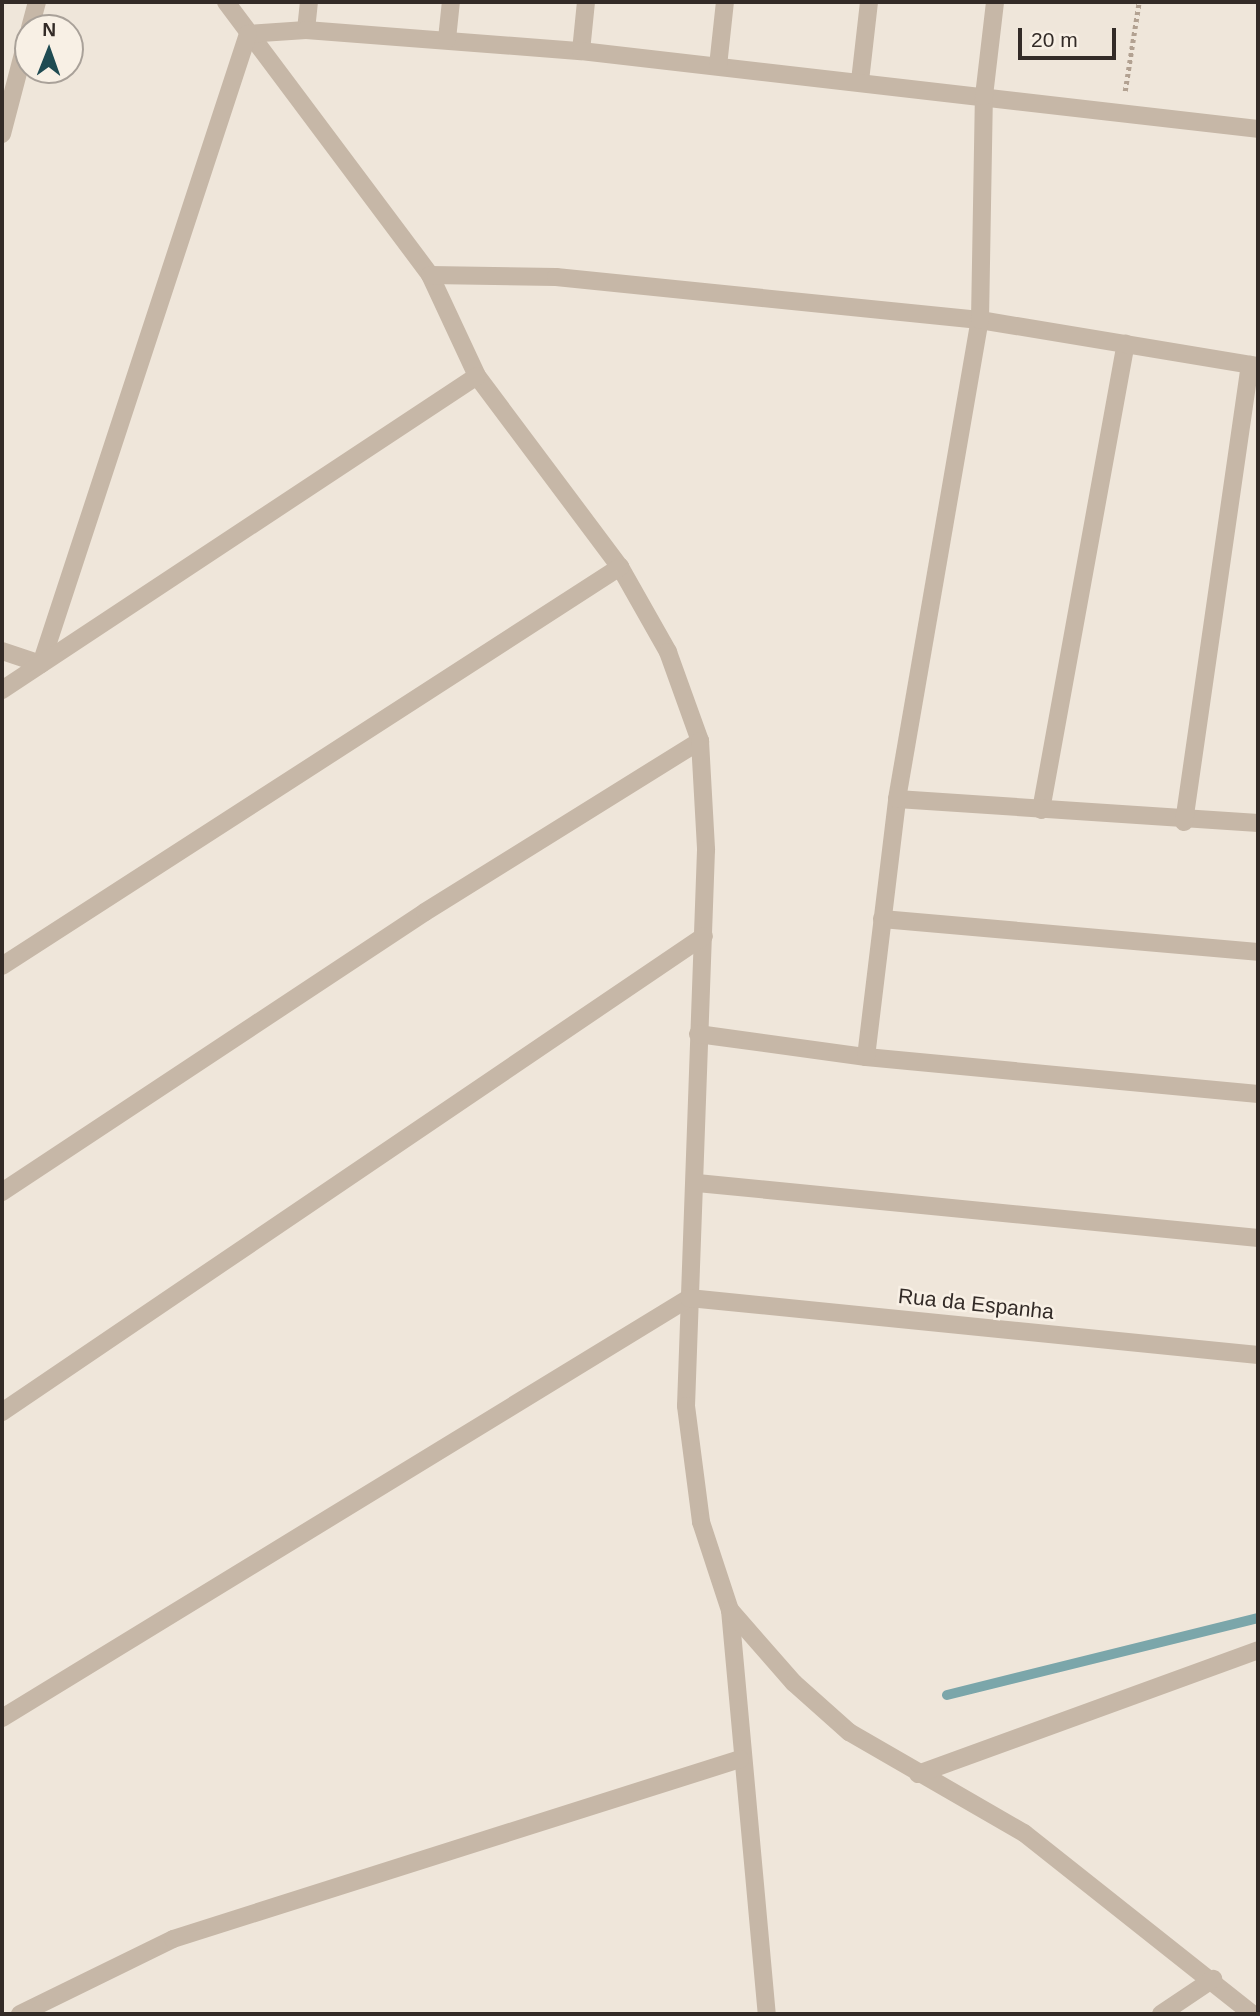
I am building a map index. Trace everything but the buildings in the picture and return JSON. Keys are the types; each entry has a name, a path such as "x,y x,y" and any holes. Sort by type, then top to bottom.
{"street":[{"path":"226,2 430,275 477,376 620,567 668,652 700,741 704,936 698,1034 697,1183 686,1406 701,1522 730,1610 740,1759 767,2014"},
{"path":"306,30 309,2"},
{"path":"447,39 451,2"},
{"path":"581,51 586,2"},
{"path":"718,66 725,2"},
{"path":"860,81 869,2"},
{"path":"866,1057 897,799 980,320 984,96 995,2"},
{"path":"248,34 306,30 581,51 860,81 1122,116 1258,129"},
{"path":"41,664 248,34"},
{"path":"2,134 15,84"},
{"path":"430,275 556,277 980,320 1254,365 1184,822"},
{"path":"1041,810 1126,344"},
{"path":"2,690 477,376"},
{"path":"2,965 620,567"},
{"path":"2,651 41,664"},
{"path":"2,1192 425,912 700,741"},
{"path":"897,799 1184,822 1258,823"},
{"path":"882,919 1258,952"},
{"path":"2,1412 704,936"},
{"path":"698,1034 866,1057 1258,1094"},
{"path":"697,1183 1258,1238"},
{"path":"2,1718 690,1298"},
{"name":"Rua da Espanha","path":"690,1298 1258,1355"},
{"path":"730,1610 794,1683 849,1732 1024,1833 1213,1979 1252,2014"},
{"path":"918,1774 1258,1650"},
{"path":"20,2014 173,1939 740,1759"},
{"path":"1161,2014 1213,1979"}],"path":[{"path":"1122,116 1139,2"}],"waterway":[{"path":"947,1695 1258,1618"}]}
